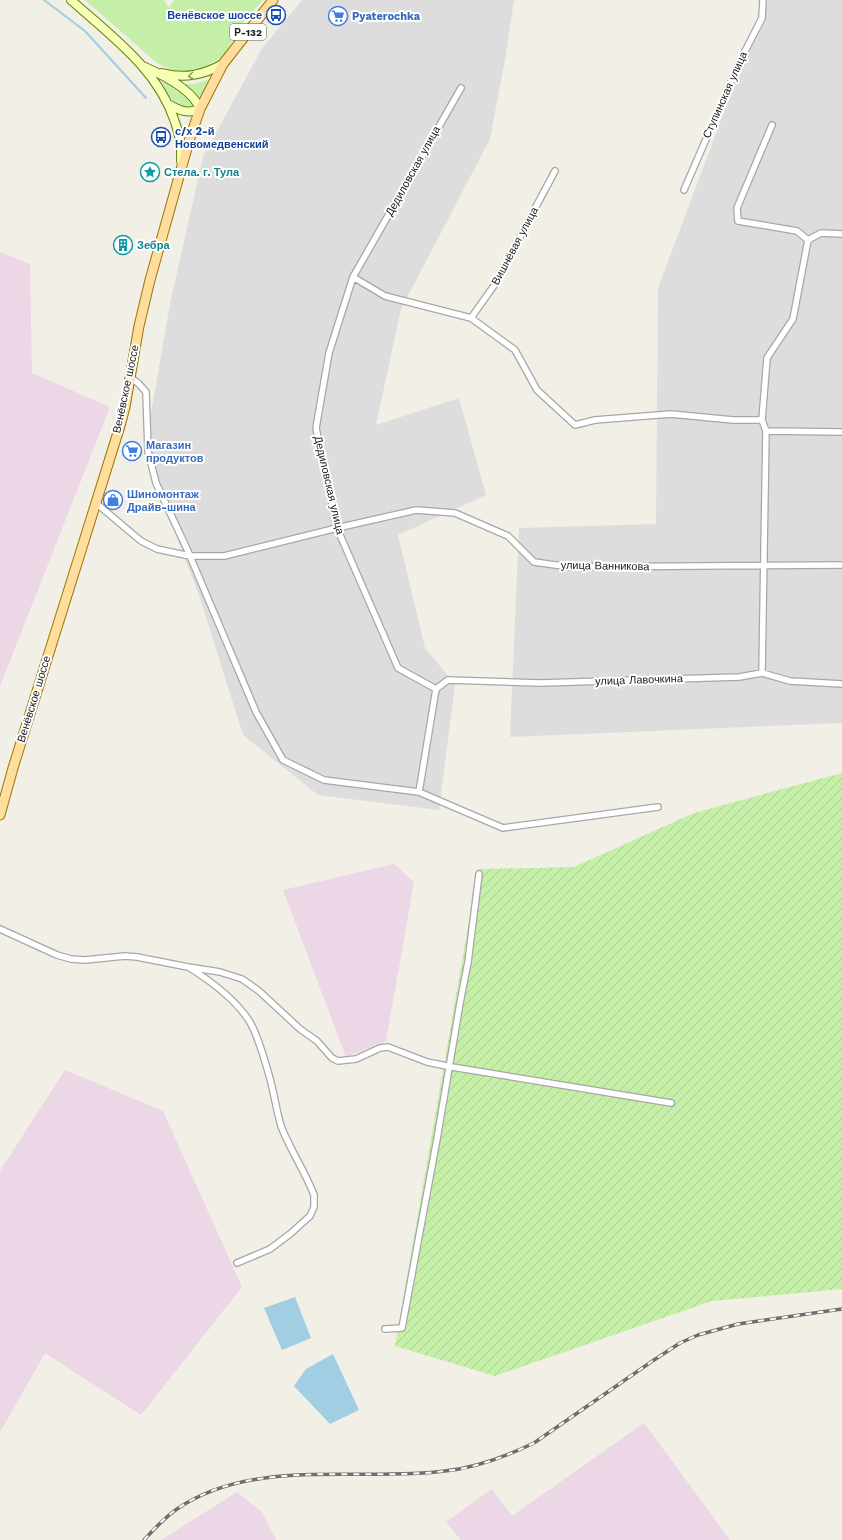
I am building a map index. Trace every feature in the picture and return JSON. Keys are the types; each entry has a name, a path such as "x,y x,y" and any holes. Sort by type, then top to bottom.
{"main road":[{"path":"71,0 143,65 159,88 170,106 181,143 180,175"},
{"name":"Венёвское шоссе","path":"0,815 13,768 120,426 139,326 148,288 200,109 223,64 273,0"},
{"path":"157,72 175,76 195,76 223,64"},
{"path":"143,65 157,72 192,96 200,109 190,112 178,110 170,106"}],"street":[{"name":"Ступинская улица","path":"684,190 740,61 762,18 763,0"},
{"name":"Дедиловская улица","path":"436,688 398,668 337,528 316,428 329,354 353,277 460,88"},
{"path":"772,125 737,208 738,221 797,230 808,240"},
{"name":"Вишнёвая улица","path":"471,318 493,287 555,171"},
{"path":"808,240 821,233 842,234"},
{"path":"762,673 766,431 762,420 767,358 793,319 808,240"},
{"path":"353,277 385,296 471,318 515,350 537,390 575,425 595,420 671,414 734,420 762,420"},
{"path":"130,378 140,384 146,392 148,451 156,483 190,556 256,712 283,760 324,780 419,792 503,828 658,807"},
{"path":"766,431 842,432"},
{"name":"улица Ванникова","path":"96,503 141,541 157,549 190,556 224,556 416,510 455,514 508,536 534,562 570,567 842,565"},
{"name":"улица Лавочкина","path":"436,688 448,680 540,683 739,676 762,673 790,681 842,684"},
{"path":"419,792 436,688"},
{"path":"385,1329 402,1328 468,962 480,874"},
{"path":"0,929 71,959 85,960 125,956 136,957 220,972 242,979 258,991 300,1029 317,1041 332,1058 338,1061 356,1059 388,1046 427,1062 672,1102"},
{"path":"188,967 203,976 228,998 242,1011 251,1024 269,1076 282,1127 314,1195 314,1207 310,1216 290,1234 270,1249 237,1263"}],"shaded area":[{"path":"302,0 514,0 490,139 401,309 376,425 459,398 486,495 398,535 425,648 455,684 439,810 318,795 243,735 200,598 150,467 150,419 170,304 203,157 261,50"},
{"path":"766,0 842,0 842,723 510,737 519,528 656,524 658,288"},
{"path":"0,252 30,264 32,373 110,407 0,686"},
{"path":"394,864 414,882 386,1041 346,1057 283,890"},
{"path":"65,1070 163,1111 242,1287 141,1415 45,1353 0,1432 0,1171"},
{"path":"644,1423 730,1540 461,1540 446,1522 492,1489 512,1516"},
{"path":"237,1492 262,1512 276,1540 161,1540"}],"green space":[{"path":"85,0 164,0 169,8 174,0 263,0 245,20 223,57 203,68 183,72 174,71 157,63"},
{"path":"161,79 184,95 194,107 188,108 177,104 169,96"},
{"path":"208,80 204,92 199,97 184,84 194,84"},
{"path":"842,773 842,1289 712,1301 495,1376 395,1346 478,869 574,867 694,813"}],"water":[{"path":"295,1297 311,1338 282,1350 264,1308"},
{"path":"333,1354 359,1410 330,1424 294,1386 306,1369"}],"waterway":[{"path":"44,0 85,31 146,98"}],"railway":[{"path":"144,1540 163,1520 177,1509 207,1493 239,1483 273,1477 307,1475 412,1474 445,1471 491,1461 534,1443 651,1362 680,1343 698,1335 738,1324 842,1309"}],"place":[{"name":"Венёвское шоссе","path":"276,15"},
{"name":"Pyaterochka","path":"338,16"},
{"name":"с/х 2-й Новомедвенский","path":"161,137"},
{"name":"Стела. г. Тула","path":"150,172"},
{"name":"Зебра","path":"123,245"},
{"name":"Магазин продуктов","path":"132,451"},
{"name":"Шиномонтаж Драйв-шина","path":"113,500"}]}
